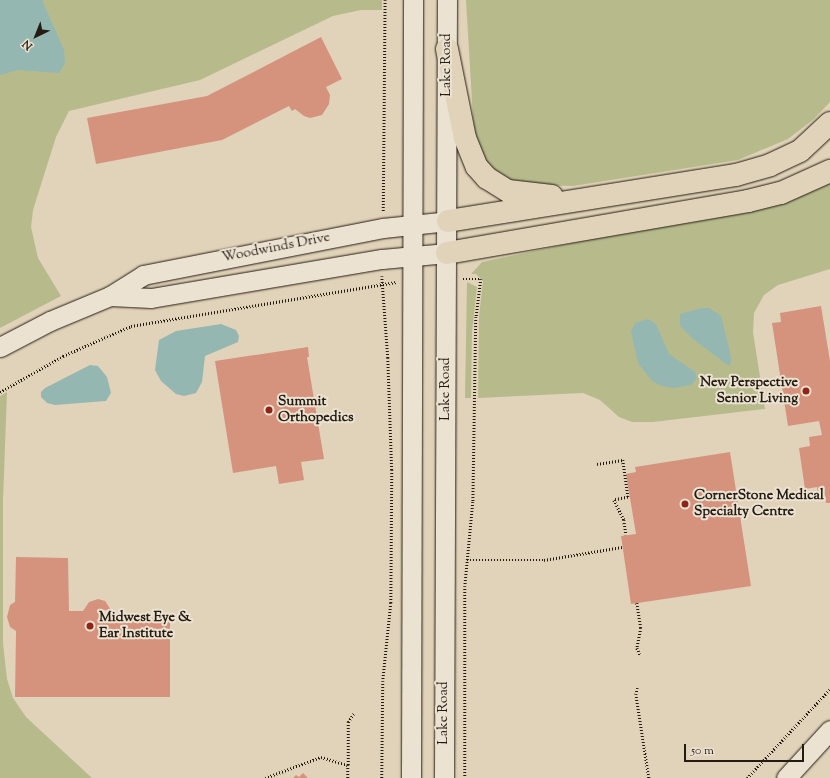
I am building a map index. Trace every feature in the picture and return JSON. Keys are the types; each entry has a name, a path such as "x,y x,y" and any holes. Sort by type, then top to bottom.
{"highway":[{"path":"447,49 467,148 482,173 496,185 512,192 589,199"},
{"path":"448,221 736,175 770,165 800,151 830,123"},
{"path":"447,253 748,201 781,193 830,171"}],"main road":[{"path":"411,778 413,0"},
{"name":"Lake Road","path":"444,778 448,221 447,0"},
{"name":"Woodwinds Drive","path":"0,347 50,321 110,296 143,275 383,228 448,221"},
{"name":"Woodwinds Drive","path":"110,296 151,298 412,256 447,253"},
{"path":"786,778 830,730"}],"path":[{"path":"383,200 385,0"},
{"path":"465,778 463,750 467,560 473,502 476,317 481,279"},
{"path":"0,392 63,356 131,326 381,284 388,358 392,470 391,604 383,682 382,778"},
{"path":"597,464 622,460 628,498 614,500 624,520 626,535"},
{"path":"467,560 544,560 622,547"},
{"path":"637,604 641,631 637,648 640,654"},
{"path":"638,688 636,694 649,778"},
{"path":"747,778 830,688"},
{"path":"348,778 348,722 354,713"},
{"path":"265,778 316,758 326,757 348,765"}],"green space":[{"path":"0,0 382,0 382,10 361,10 333,16 200,80 69,111 56,137 33,210 31,227 38,258 61,296 0,328"},
{"path":"466,0 830,0 830,102 814,119 788,139 738,160 573,186 515,184 487,166 474,135"},
{"path":"830,180 830,269 778,285 764,295 754,313 753,332 765,409 653,422 632,422 619,417 600,400 583,393 478,398 479,316 483,281 476,274 471,274 482,262 605,236"},
{"path":"467,282 477,287 472,332 471,398 465,398"},
{"path":"7,392 3,501 3,643 7,679 13,698 26,717 92,778 0,778 0,396"}],"water":[{"path":"0,0 42,0 64,50 65,63 59,73 18,70 0,75"},
{"path":"702,308 709,308 721,316 730,352 731,362 729,366 693,339 680,326 680,314"},
{"path":"648,319 656,324 669,354 695,372 697,378 691,385 674,388 662,386 652,381 638,363 631,332 635,323"},
{"path":"221,324 236,330 239,336 238,342 205,356 202,382 196,393 184,396 176,394 161,381 155,370 159,340 176,331"},
{"path":"90,365 98,366 107,377 111,393 106,401 55,405 47,403 41,397 41,392 45,388"}],"building":[{"path":"321,37 342,79 326,87 330,95 329,104 322,115 310,118 304,116 295,109 292,111 289,106 222,140 96,164 87,118 207,96"},
{"name":"New Perspective Senior Living","path":"821,306 830,361 830,503 826,503 825,495 818,496 817,487 805,489 799,448 810,446 809,437 822,435 819,421 788,426 772,323 781,322 780,313"},
{"name":"Summit Orthopedics","path":"308,347 309,357 307,357 324,459 301,462 304,480 279,484 276,466 233,473 215,361"},
{"name":"CornerStone Medical Specialty Centre","path":"730,452 751,586 631,604 621,536 636,534 626,474 636,472 635,467"},
{"name":"Midwest Eye & Ear Institute","path":"16,557 68,558 69,611 83,611 89,602 98,599 105,601 111,610 98,610 99,615 170,619 170,697 15,697 16,631 10,627 7,617 10,605 15,602"},
{"path":"303,773 308,778 293,778 296,775 299,777"}],"place":[{"name":"New Perspective Senior Living","path":"806,391"},
{"name":"Summit Orthopedics","path":"269,410"},
{"name":"CornerStone Medical Specialty Centre","path":"685,504"},
{"name":"Midwest Eye & Ear Institute","path":"90,626"}]}
